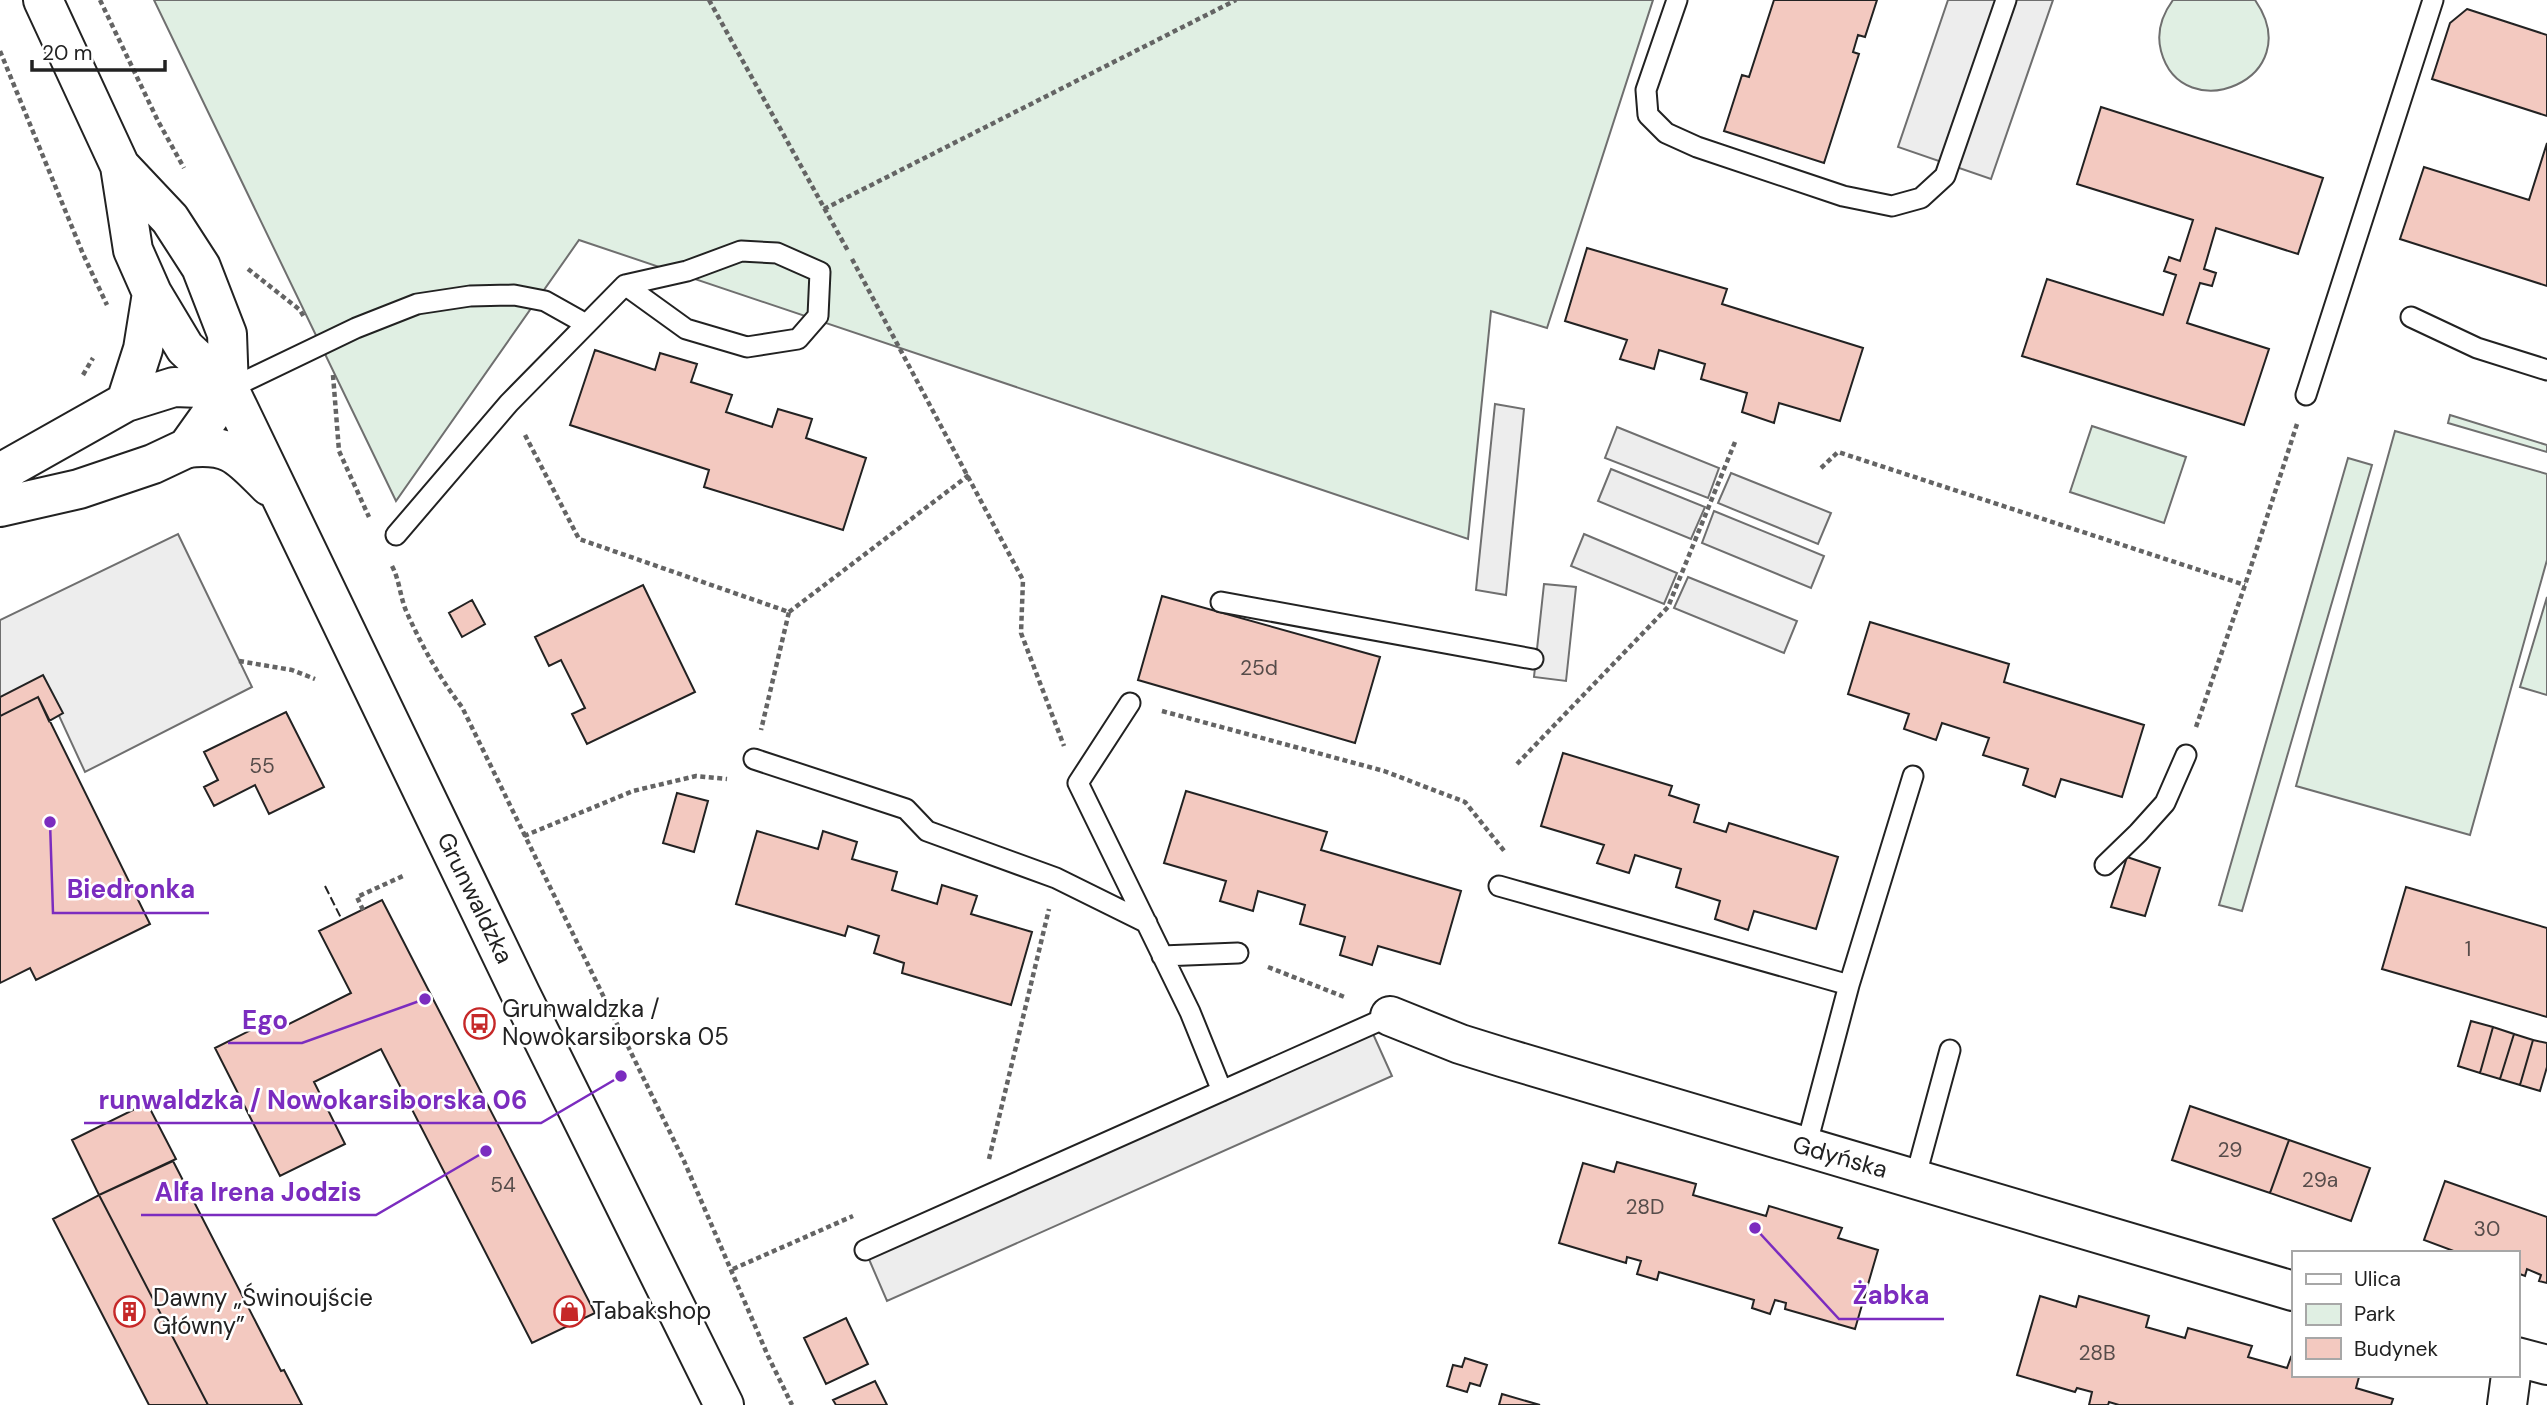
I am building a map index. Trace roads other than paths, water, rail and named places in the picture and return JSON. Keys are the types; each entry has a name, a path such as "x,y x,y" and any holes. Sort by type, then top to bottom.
{"street":[{"name":"Grunwaldzka","path":"43,0 120,166 133,250 152,293 186,348 229,389 521,995 723,1405"},
{"name":"Grunwaldzka","path":"120,166 170,219 201,267 227,334 229,389"},
{"path":"127,402 143,349 152,293"},
{"path":"0,473 127,402 174,387 229,389"},
{"path":"187,448 229,389"},
{"path":"0,507 79,489 153,464 187,448 211,446 232,453 284,501"},
{"name":"Gdyńska","path":"1390,1016 1460,1044 2292,1290"},
{"path":"2519,1358 2547,1365"},
{"path":"2507,1405 2511,1377"}],"lane":[{"path":"1677,0 1646,90 1648,115 1666,133 1697,147 1843,196 1892,205 1922,198 1945,176 2006,0"},
{"path":"2306,395 2433,0"},
{"path":"396,536 509,403 625,285 687,271 741,251 777,253 820,272 818,316 798,339 747,347 686,329 625,285"},
{"path":"229,389 356,328 417,304 470,296 514,295 545,301 586,324"},
{"path":"2410,317 2477,348 2547,370"},
{"path":"1220,602 1532,659"},
{"path":"1130,703 1078,783 1190,1012 1222,1091"},
{"path":"2105,865 2165,803 2186,755"},
{"path":"754,759 906,809 927,831 1056,878 1147,923"},
{"path":"1806,1147 1849,985 1913,776"},
{"path":"1499,886 1849,985"},
{"path":"1162,956 1238,953"},
{"path":"865,1250 1390,1016"},
{"path":"1915,1179 1950,1050"}],"place":[{"name":"Biedronka","path":"50,822"},
{"name":"Ego","path":"425,999"},
{"name":"Grunwaldzka / Nowokarsiborska 05","path":"479,1023"},
{"name":"runwaldzka / Nowokarsiborska 06","path":"621,1076"},
{"name":"Alfa Irena Jodzis","path":"486,1151"},
{"name":"Żabka","path":"1755,1228"},
{"name":"Tabakshop","path":"569,1311"},
{"name":"Dawny „Świnoujście Główny”","path":"130,1312"}]}
